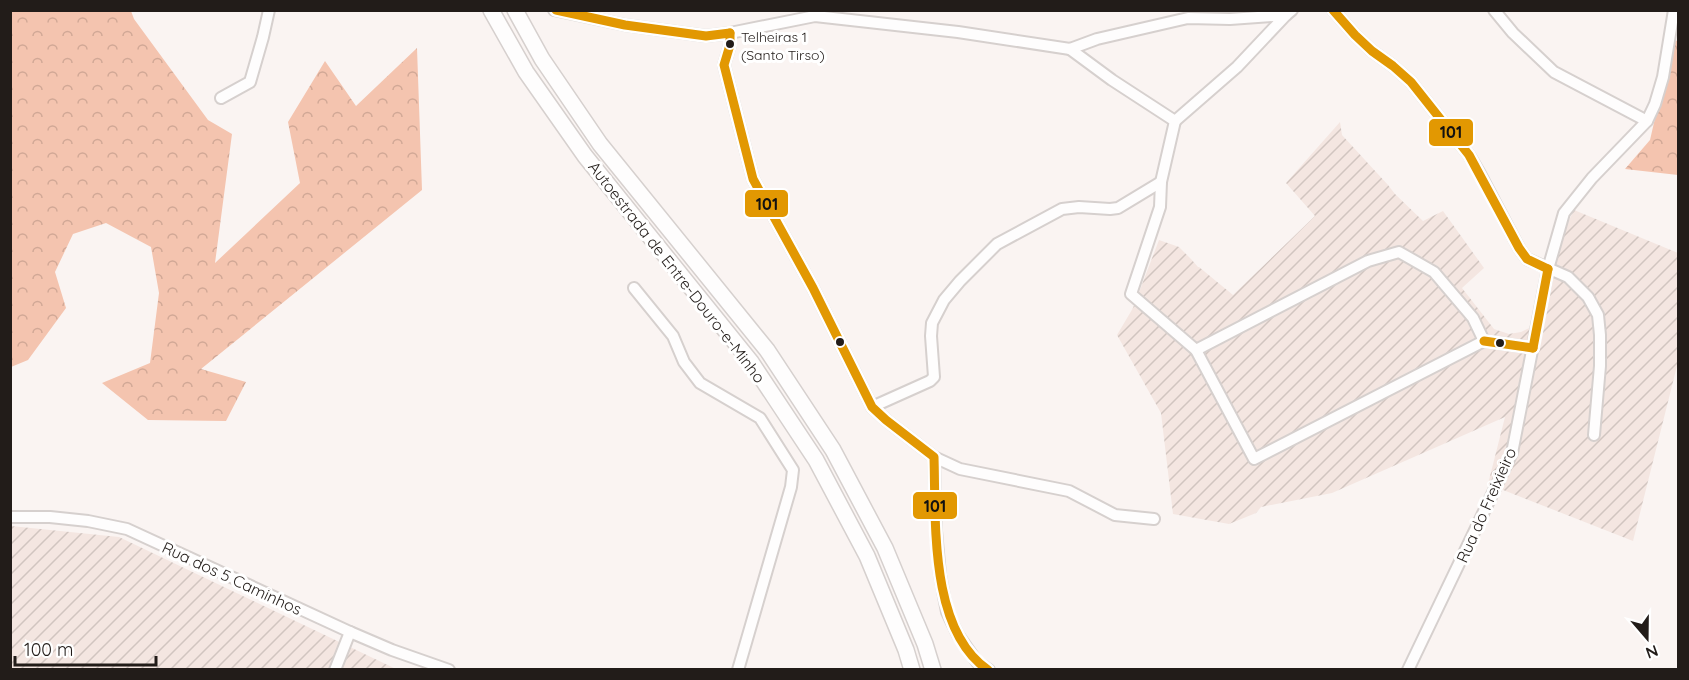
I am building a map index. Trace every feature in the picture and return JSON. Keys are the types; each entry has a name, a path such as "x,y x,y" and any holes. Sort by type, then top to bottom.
{"highway":[{"name":"Autoestrada de Entre-Douro-e-Minho","path":"492,10 526,72 585,156 751,362 816,460 867,556 912,669"},
{"name":"Autoestrada de Entre-Douro-e-Minho","path":"515,10 542,59 600,144 767,350 833,450 885,548 933,669"}],"street":[{"path":"221,99 250,82 268,10"},
{"path":"554,10 625,25 706,36 730,33 801,15 947,30 1070,49 1112,80 1175,121"},
{"path":"1333,10 1354,35 1411,82 1474,164 1527,259 1568,277 1588,297 1598,315 1600,335 1600,366 1594,435"},
{"path":"1494,10 1554,72 1647,121"},
{"name":"Rua do Freixieiro","path":"1408,669 1512,453 1548,269 1564,213 1592,178 1647,121 1663,77 1674,10"},
{"path":"1070,49 1097,39 1157,23 1188,18 1230,19 1289,13"},
{"path":"1289,13 1237,67 1175,121 1161,182 1160,207 1131,294 1196,350 1254,459 1484,341 1533,348"},
{"path":"730,33 730,45 724,65 753,180 813,288 872,407 934,457 960,469 1069,491 1114,515 1154,519"},
{"path":"872,407 930,381 934,377 932,323 944,300 997,244 1062,209 1118,208 1161,182"},
{"path":"1196,350 1368,261 1400,252 1434,272 1473,318 1484,341"},
{"path":"634,288 673,336 684,362 700,383 760,418 793,471 791,488 738,669"},
{"path":"934,457 936,531 940,575 947,612 958,635 977,662 990,669"},
{"name":"Rua dos 5 Caminhos","path":"10,517 50,517 88,521 127,530 350,632 392,650 448,669"},
{"path":"335,669 350,632"}],"shaded area":[{"path":"1340,122 1342,135 1395,194 1423,221 1443,211 1484,268 1462,288 1494,329 1509,334 1521,332 1542,322 1562,235 1574,210 1678,253 1678,362 1633,541 1488,484 1505,417 1332,493 1261,507 1256,513 1229,524 1173,514 1161,413 1117,335 1133,308 1159,240 1179,247 1198,267 1233,295 1315,216 1286,183"},
{"path":"11,526 119,537 396,669 11,670"}],"green space":[{"path":"11,10 131,11 134,19 208,120 232,134 215,263 300,183 288,122 325,61 356,106 417,48 422,190 201,369 246,382 226,421 148,420 102,383 150,363 159,293 151,247 106,223 73,234 55,272 66,308 28,360 11,367"},
{"path":"1673,40 1678,41 1678,175 1625,169 1650,140"}],"transit line":[{"name":"101","path":"556,10 625,25 706,36 730,33"},
{"name":"101","path":"1333,10 1372,51 1411,82 1469,155 1527,259 1548,269"},
{"name":"101","path":"730,33 730,45 724,65 753,179 813,288 872,407 934,457 936,542 946,602 955,629 969,652 988,670"},
{"name":"101","path":"1533,348 1548,269"},
{"name":"101","path":"1484,341 1533,348"}],"place":[{"name":"Telheiras 1 (Santo Tirso)","path":"730,44"}]}
